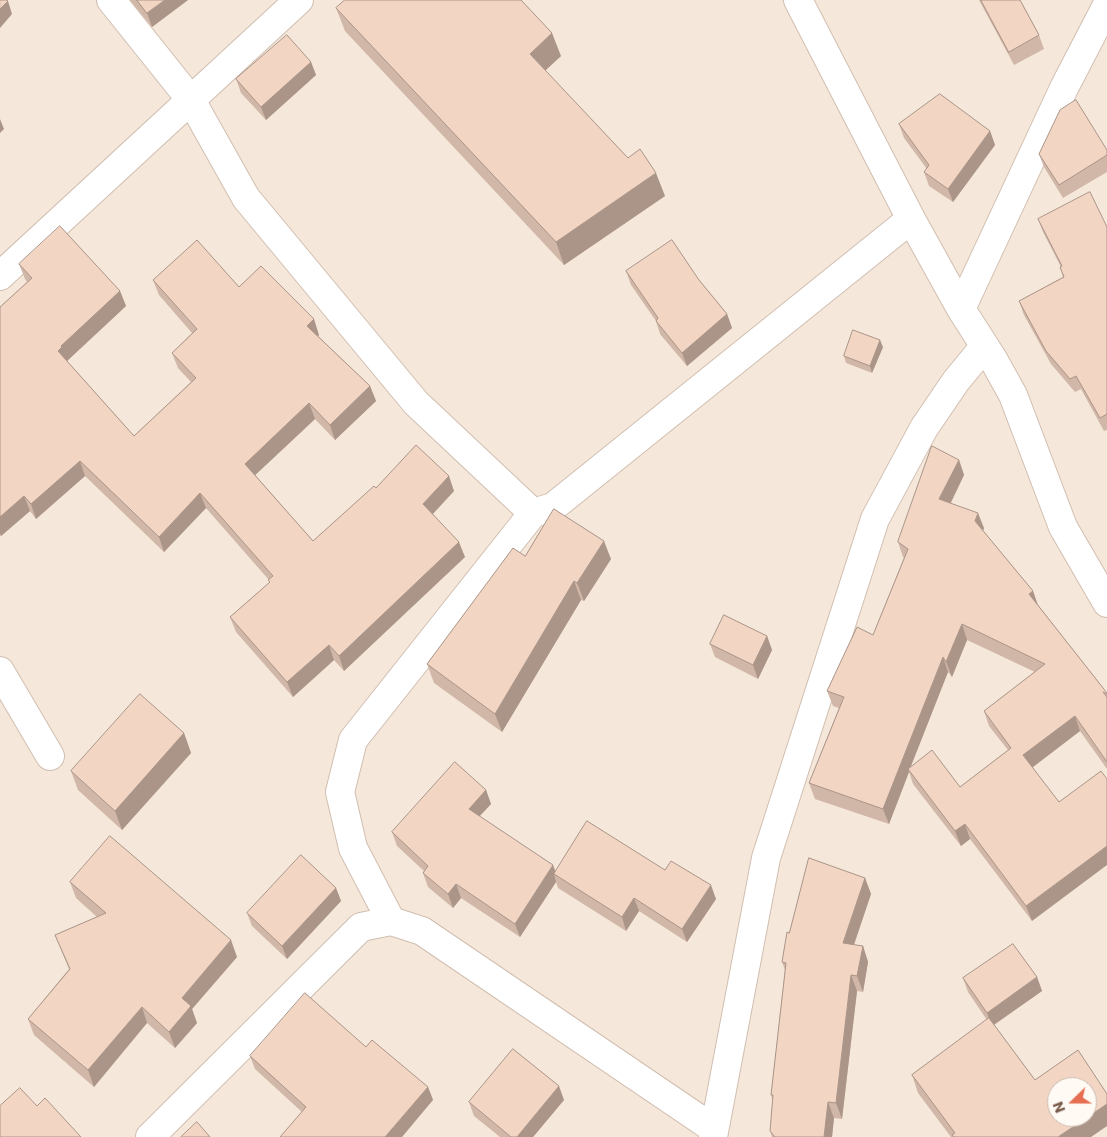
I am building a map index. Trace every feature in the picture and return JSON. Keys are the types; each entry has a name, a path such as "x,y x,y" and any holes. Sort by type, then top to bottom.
{"street":[{"path":"111,0 191,100 246,198 416,403 533,513"},
{"path":"0,276 299,0"},
{"path":"798,0 911,219 1012,395 1063,527 1107,603"},
{"path":"961,309 1064,88 1107,5"},
{"path":"391,921 353,848 340,792 353,740 533,513 554,507 911,219"},
{"path":"150,1137 361,927 391,921 422,931 713,1133 766,858 875,519 924,428 956,381 984,347"},
{"path":"0,671 50,756"}],"shaded area":[{"path":"0,0 1107,0 1107,1137 0,1137"}],"building":[{"path":"0,0 8,1 0,9"},
{"path":"137,0 165,0 147,13"},
{"path":"345,0 521,0 552,33 530,54 628,158 640,149 656,173 556,242 336,8"},
{"path":"981,0 1020,0 1039,35 1009,52"},
{"path":"287,35 311,62 261,107 236,79"},
{"path":"940,94 990,131 948,189 924,172 929,165 899,124"},
{"path":"1076,100 1107,150 1107,155 1059,185 1039,154 1060,110"},
{"path":"1090,192 1107,227 1107,414 1100,418 1076,376 1070,379 1046,351 1019,301 1064,277 1060,267 1062,266 1038,219"},
{"path":"60,226 120,291 61,346 58,351 134,436 196,378 172,353 197,329 153,280 197,240 239,287 261,266 314,319 307,326 370,386 330,425 309,403 245,464 313,541 374,486 376,488 416,445 449,476 423,504 459,542 339,656 329,645 287,682 230,617 270,582 268,580 273,576 200,493 159,537 80,461 31,504 24,496 0,517 0,307 32,278 19,264"},
{"path":"672,240 699,280 727,314 682,353 656,321 658,318 626,271"},
{"path":"853,330 880,340 870,366 844,356"},
{"path":"932,446 959,460 939,499 978,513 975,521 1033,591 1029,594 1107,693 1103,692 1107,697 1107,762 1075,716 1023,755 1059,802 1101,771 1107,779 1107,846 1026,906 965,824 955,831 908,769 932,750 960,787 1011,748 984,711 1045,664 962,624 946,662 943,657 883,809 809,783 844,697 827,691 857,627 873,635 908,549 898,542"},
{"path":"554,509 604,541 577,583 574,581 495,714 427,664 513,548 525,556"},
{"path":"724,615 767,636 753,665 710,644"},
{"path":"140,694 184,733 115,811 71,771"},
{"path":"455,762 486,790 469,809 553,865 515,924 456,884 448,894 423,873 428,866 392,832"},
{"path":"587,821 665,870 671,861 711,885 682,929 634,898 622,917 554,874"},
{"path":"110,836 231,940 182,998 191,1006 169,1032 142,1007 88,1070 28,1019 70,969 55,935 106,913 70,882"},
{"path":"301,855 336,888 282,946 247,913"},
{"path":"809,858 865,878 843,943 863,946 857,976 851,975 836,1103 828,1102 824,1137 775,1137 770,1131 773,1095 771,1095 786,963 782,962 787,932 789,933"},
{"path":"1013,944 1037,977 987,1013 963,978"},
{"path":"305,993 366,1047 372,1040 428,1087 385,1137 280,1137 306,1107 250,1056"},
{"path":"989,1018 1035,1080 1078,1050 1096,1077 1047,1077 1047,1127 1073,1127 1058,1137 954,1137 952,1135 955,1133 912,1075"},
{"path":"513,1049 559,1086 517,1137 511,1137 469,1102"},
{"path":"1097,1079 1107,1094 1107,1104 1097,1111"},
{"path":"20,1088 37,1106 45,1098 81,1137 0,1137 0,1106"},
{"path":"197,1122 210,1137 181,1137"}]}
